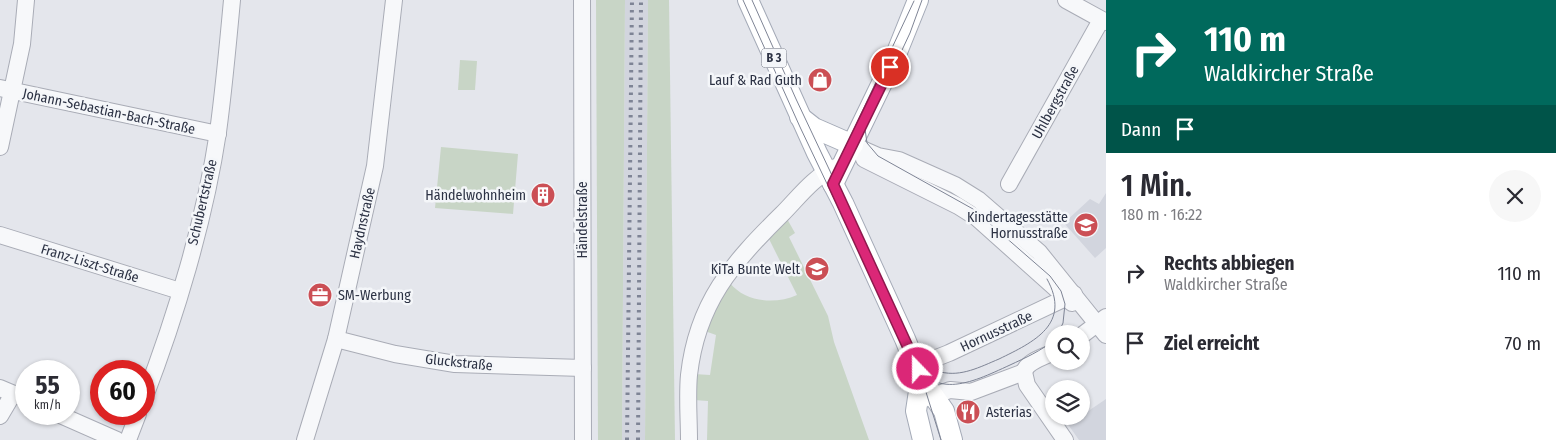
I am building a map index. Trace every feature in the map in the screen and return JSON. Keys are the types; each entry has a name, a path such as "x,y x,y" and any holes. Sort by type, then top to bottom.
{"main road":[{"name":"B 3","path":"748,0 800,117 840,164 919,372"},
{"path":"800,117 814,128 840,164 898,52 918,0"},
{"path":"919,372 944,411 952,440"},
{"path":"923,440 917,419 933,396"}],"street":[{"path":"0,147 7,89 22,44 26,0"},
{"name":"Schubertstraße","path":"155,370 180,291 201,213 218,134 232,0"},
{"name":"Haydnstraße","path":"305,440 336,339 375,166 394,0"},
{"name":"Händelstraße","path":"582,0 583,440"},
{"path":"1066,0 1104,21"},
{"name":"Uhlbergstraße","path":"1009,184 1104,21"},
{"name":"Johann-Sebastian-Bach-Straße","path":"7,89 218,134"},
{"path":"689,440 689,376 697,334 709,303 735,264 760,235 840,164 878,156 899,160 994,204 1039,252 1070,296"},
{"path":"840,164 910,181 977,218 1103,325 1090,332"},
{"name":"Franz-Liszt-Straße","path":"0,235 180,291"},
{"name":"Hornusstraße","path":"919,372 949,354 1070,296"},
{"name":"Gluckstraße","path":"336,339 395,354 456,364 583,368"},
{"path":"1045,356 1031,362 1026,366 1024,372 1028,385 1065,440"},
{"path":"933,396 971,392 1024,372"},
{"path":"0,416 13,394"},
{"path":"80,424 117,440"},
{"path":"128,440 134,425"}],"shaded area":[{"path":"625,0 648,0 645,440 622,440"},
{"name":"Kindertagesstätte Hornusstraße","path":"1106,193 1106,248 1095,258 1064,223 1090,199 1099,204"},
{"path":"1106,399 1106,440 1079,440 1068,425 1090,425 1090,410"}],"green space":[{"path":"596,0 625,0 622,440 598,440"},
{"path":"648,0 669,0 675,440 645,440"},
{"path":"460,60 477,61 475,90 458,90"},
{"path":"441,147 518,154 513,214 435,208"},
{"path":"786,217 795,233 789,237 828,316 834,342 869,440 707,440 708,401 694,400 694,374 710,375 716,335 702,330 730,283 744,294 761,300 779,300 797,295 768,237"}],"tram line":[{"path":"743,0 800,127 907,352 917,368 928,378 940,383 966,382 995,372 1045,347"},
{"path":"752,0 796,99 887,292"},
{"path":"922,0 910,33 865,129 867,143 878,156 973,209 1050,276 1061,291 1065,304 1062,325"},
{"path":"830,180 914,1"},
{"path":"838,188 838,180 865,130"},
{"path":"911,350 928,367 936,371 948,373 970,370 1012,353 1036,338 1052,320 1055,308 1054,295 1047,279"},
{"path":"920,373 941,440"}],"railway":[{"path":"627,440 632,0"},
{"path":"638,440 641,0"}],"place":[{"name":"Lauf & Rad Guth","path":"820,80"},
{"name":"Händelwohnheim","path":"543,195"},
{"name":"Kindertagesstätte Hornusstraße","path":"1086,225"},
{"name":"KiTa Bunte Welt","path":"817,269"},
{"name":"SM-Werbung","path":"320,295"},
{"name":"Asterias","path":"968,412"}],"route":[{"path":"890,67 833,184 918,369"}]}
